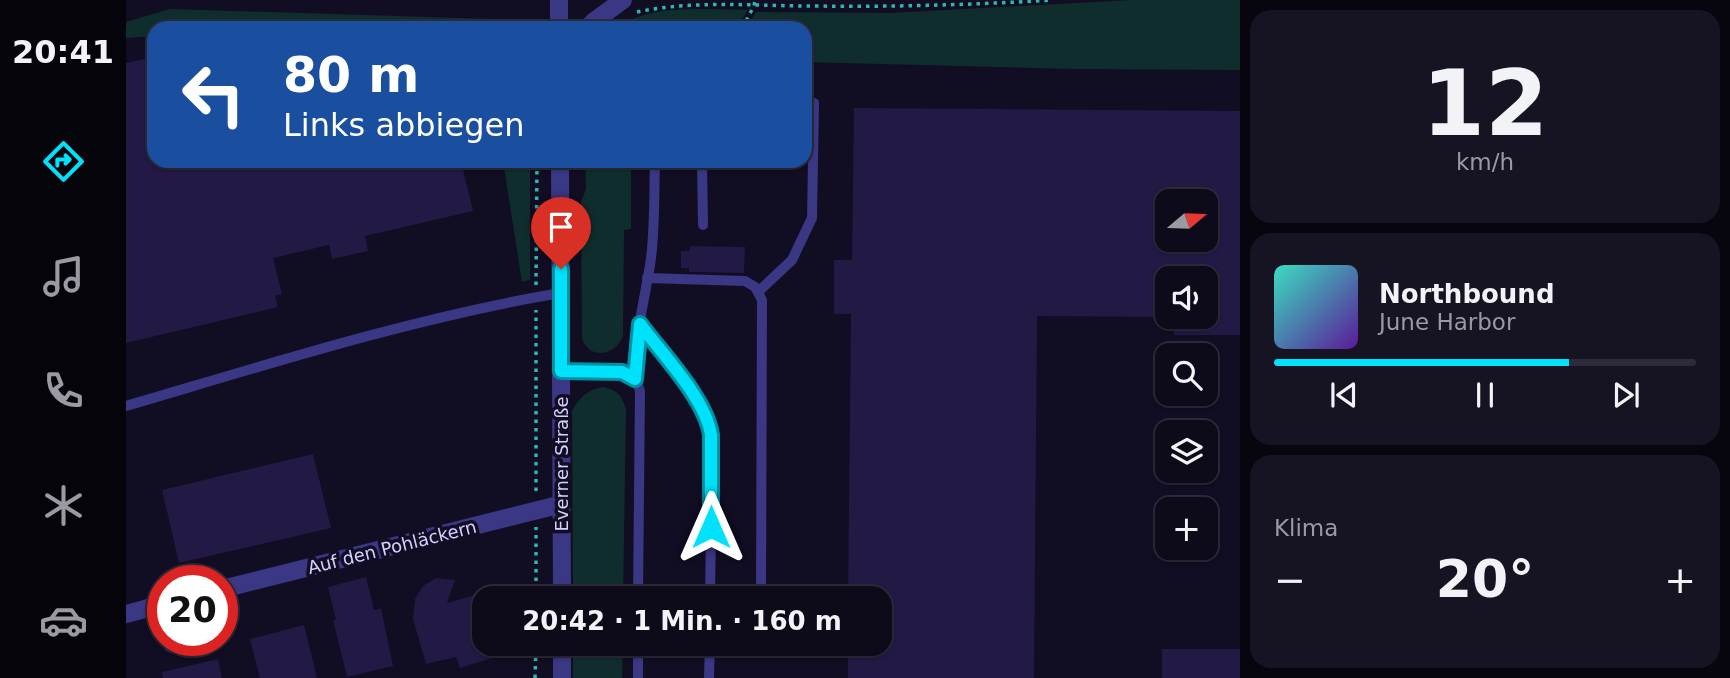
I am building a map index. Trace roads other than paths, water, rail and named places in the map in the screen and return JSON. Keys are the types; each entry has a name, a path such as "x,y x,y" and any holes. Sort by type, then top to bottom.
{"street":[{"path":"559,0 559,21"},
{"path":"595,21 625,8"},
{"name":"Everner Straße","path":"560,168 562,586"},
{"name":"Auf den Pohläckern","path":"238,585 562,504"},
{"path":"126,614 147,609"},
{"path":"562,656 562,678"}],"lane":[{"path":"760,291 792,260 812,218 814,103"},
{"path":"638,586 640,391 635,379 653,231 655,168"},
{"path":"702,168 703,225"},
{"path":"647,278 745,281 760,291 761,586"},
{"path":"126,406 279,360 495,304 560,293"},
{"path":"640,324 701,405 709,423 712,456 710,586"},
{"path":"561,371 622,372 635,379"},
{"path":"638,656 638,678"},
{"path":"709,678 710,656"}]}
